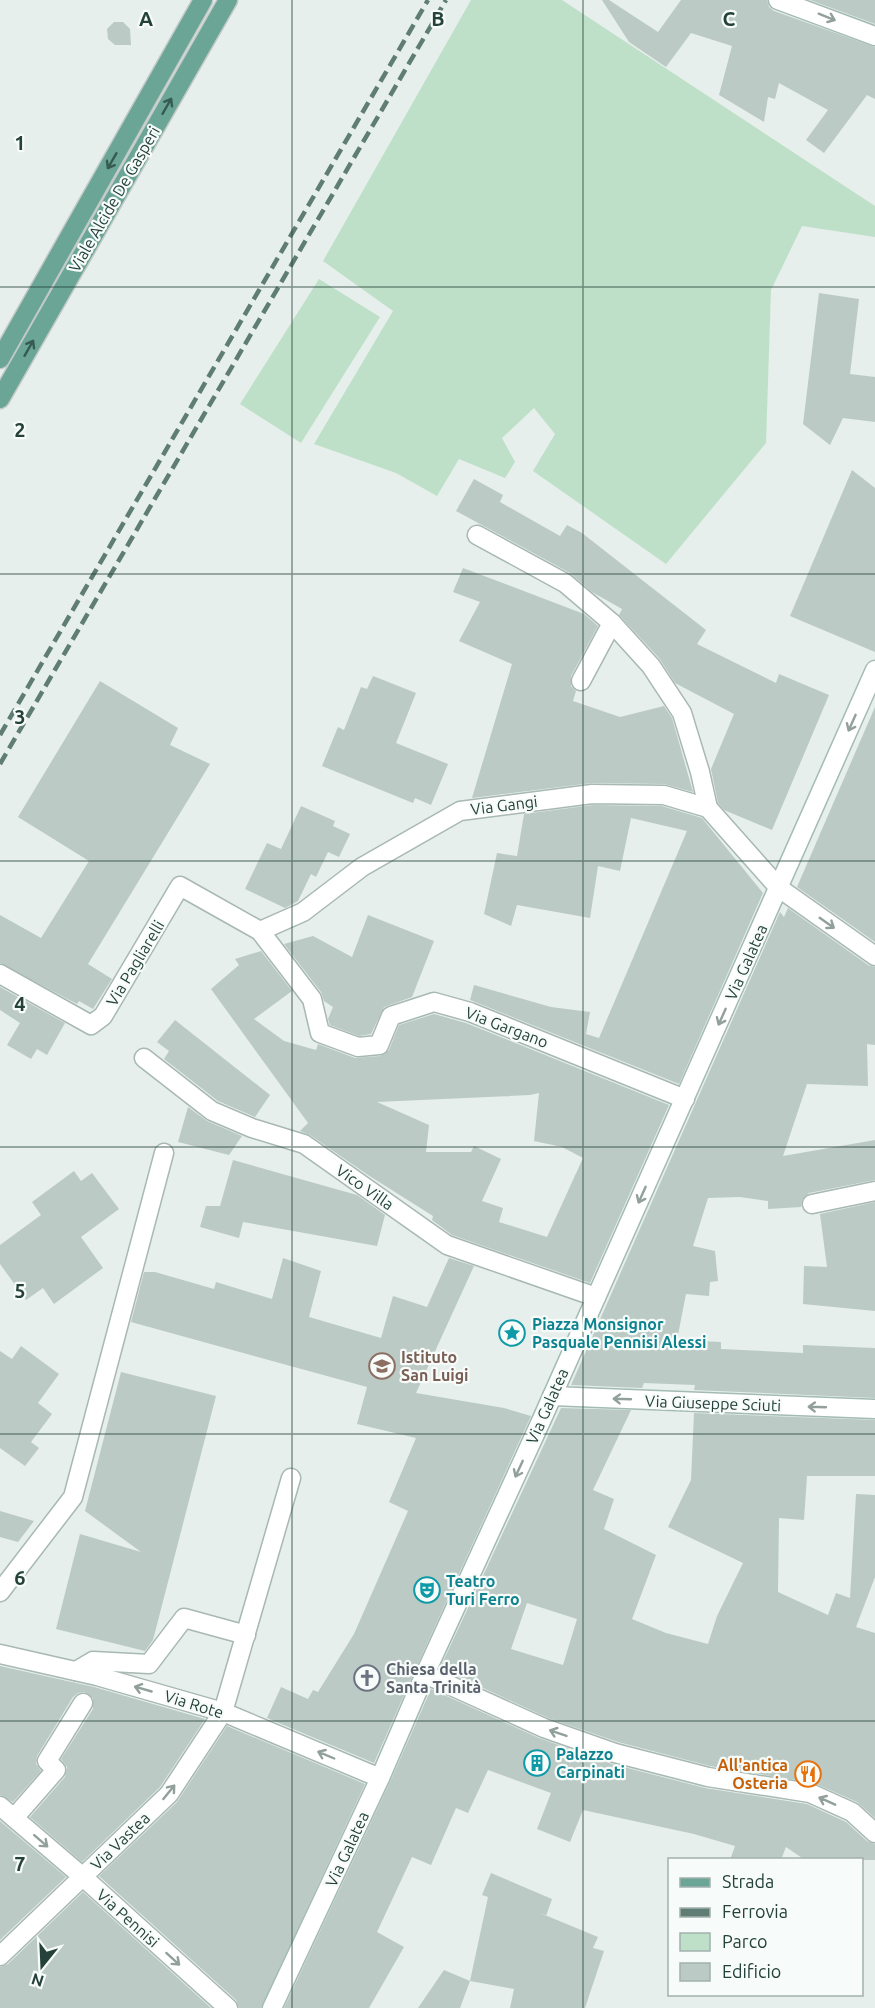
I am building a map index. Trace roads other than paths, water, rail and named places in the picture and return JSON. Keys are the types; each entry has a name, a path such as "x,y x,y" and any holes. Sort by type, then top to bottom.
{"main road":[{"name":"Viale Alcide De Gasperi","path":"0,359 203,0"},
{"name":"Viale Alcide De Gasperi","path":"0,399 228,0"}],"street":[{"path":"778,0 875,36"},
{"path":"477,535 565,583 612,623 651,666 682,713 708,808 779,888 875,956"},
{"path":"581,681 612,623"},
{"name":"Via Galatea","path":"272,2008 380,1778 875,670"},
{"name":"Via Gangi","path":"260,931 303,912 362,867 460,811 592,794 664,795 708,808"},
{"name":"Via Pagliarelli","path":"0,974 91,1025 103,1016 180,886 260,931"},
{"name":"Via Gargano","path":"260,931 312,999 320,1033 358,1047 379,1045 391,1016 434,1002 470,1012 685,1099"},
{"name":"Vico Villa","path":"144,1058 212,1111 252,1128 304,1144 447,1245 596,1297"},
{"path":"0,1592 73,1497 164,1154"},
{"path":"812,1204 875,1191"},
{"name":"Via Giuseppe Sciuti","path":"552,1396 875,1409"},
{"name":"Via Vastea","path":"0,1956 169,1794 223,1712 291,1478"},
{"path":"76,1671 93,1661 149,1665 184,1618 246,1635"},
{"name":"Via Rote","path":"0,1654 76,1671 223,1712 380,1778"},
{"path":"425,1674 544,1728 615,1753 708,1777 810,1793 852,1812 875,1833"},
{"path":"7,1812 56,1770 47,1761 83,1703"},
{"name":"Via Pennisi","path":"7,1812 228,2008"}],"railway":[{"path":"0,735 428,0"},
{"path":"0,764 446,0"}],"place":[{"name":"Piazza Monsignor Pasquale Pennisi Alessi","path":"512,1333"},
{"name":"Istituto San Luigi","path":"382,1366"},
{"name":"Teatro Turi Ferro","path":"427,1590"},
{"name":"Chiesa della Santa Trinità","path":"367,1678"},
{"name":"Palazzo Carpinati","path":"537,1763"},
{"name":"All'antica Osteria","path":"808,1774"}]}
